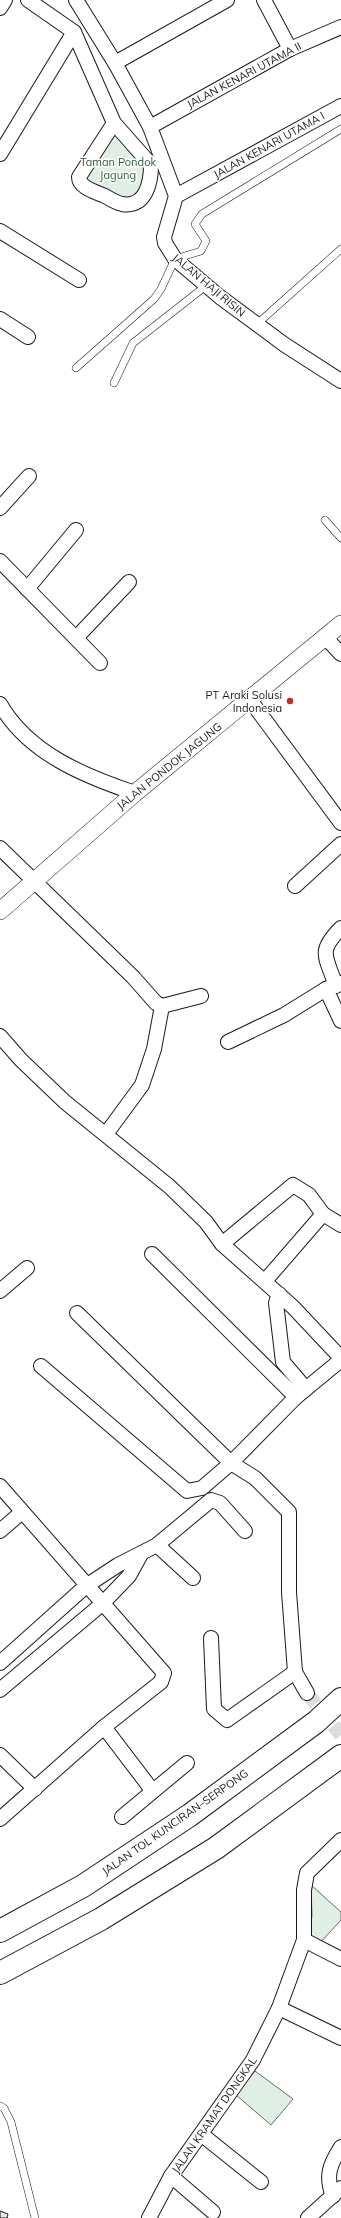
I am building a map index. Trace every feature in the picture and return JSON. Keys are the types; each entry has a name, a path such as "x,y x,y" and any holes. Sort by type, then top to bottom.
{"highway":[{"name":"JALAN TOL KUNCIRAN–SERPONG","path":"0,1931 83,1886 190,1815 316,1722 341,1699"},
{"path":"0,1973 101,1919 216,1848 341,1756"}],"street":[{"path":"0,8 5,0"},
{"path":"28,0 74,32 114,123 151,165 151,179 146,193 140,201 131,204 122,204 85,187 79,181 78,177 114,123"},
{"path":"76,0 150,127 176,196"},
{"path":"114,63 227,0"},
{"path":"264,0 290,49"},
{"name":"JALAN KENARI UTAMA II","path":"150,127 290,49 341,27"},
{"path":"0,154 74,32"},
{"name":"JALAN KENARI UTAMA I","path":"176,196 341,106"},
{"name":"JALAN HAJI RISIN","path":"176,196 164,237 165,243 175,259 257,324 325,372 341,381"},
{"path":"0,231 79,280"},
{"path":"0,319 28,337"},
{"path":"0,508 29,476"},
{"path":"27,588 76,530"},
{"path":"0,561 100,663"},
{"path":"76,638 129,582"},
{"path":"336,627 341,654"},
{"name":"JALAN PONDOK JAGUNG","path":"0,911 135,793 250,700 336,627"},
{"path":"250,700 341,822"},
{"path":"0,704 10,721 47,754 95,779 135,793"},
{"path":"295,886 341,844"},
{"path":"0,848 133,977 156,1003 162,1006 201,996"},
{"path":"341,928 328,942 324,953 334,986 341,1021"},
{"path":"228,1042 284,1015 334,986"},
{"path":"106,1134 142,1085 154,1049 162,1006"},
{"path":"0,1036 21,1060 65,1102 170,1187 206,1222 222,1244 279,1294 341,1359 301,1393 231,1463 202,1488 187,1491 41,1366"},
{"path":"222,1244 293,1185 309,1195 323,1214 341,1225"},
{"path":"265,1281 323,1214"},
{"path":"152,1254 301,1393"},
{"path":"0,1291 27,1268"},
{"path":"279,1294 276,1303 283,1362 301,1393"},
{"path":"78,1313 231,1463 255,1478 289,1512 289,1592 295,1672 307,1694"},
{"path":"0,1486 86,1586 164,1673 161,1682 104,1727 0,1819"},
{"path":"0,1663 86,1586 118,1565 140,1556 158,1545 211,1500 220,1503 244,1531"},
{"path":"0,1531 22,1512"},
{"path":"158,1545 193,1578"},
{"path":"0,1690 102,1604 129,1576 140,1556"},
{"path":"211,1638 214,1709 227,1720 295,1672"},
{"path":"104,1727 152,1790"},
{"path":"0,1755 35,1789"},
{"path":"122,1817 152,1790 187,1763"},
{"name":"JALAN KRAMAT DONGKAL","path":"149,2218 171,2176 253,2060 279,2008 304,1940 304,1890 307,1873 341,1840"},
{"path":"304,1940 341,1959"},
{"path":"279,2008 341,2038"},
{"path":"201,2134 260,2182"},
{"path":"308,2218 337,2192 329,2186 330,2164 341,2147"},
{"path":"171,2176 213,2212"}],"lane":[{"path":"76,368 154,299 161,289 175,259 201,251 205,246 206,241 195,224 202,214 341,129"},
{"path":"257,324 341,249"},
{"path":"114,383 133,343 207,285"},
{"path":"325,520 341,538"},
{"path":"0,2106 4,2108 11,2122 35,2218"}],"green space":[{"name":"Taman Pondok Jagung","path":"114,123 147,159 140,201 103,195 79,177"},
{"path":"311,1885 341,1912 341,1920 319,1944 309,1939 312,1915"},
{"path":"255,2071 293,2099 271,2125 236,2095"}],"building":[{"path":"0,2211 8,2214 7,2218 0,2218"}],"tunnel":[{"path":"307,1693 341,1735"}],"place":[{"name":"PT Araki Solusi Indonesia","path":"290,701"}]}
